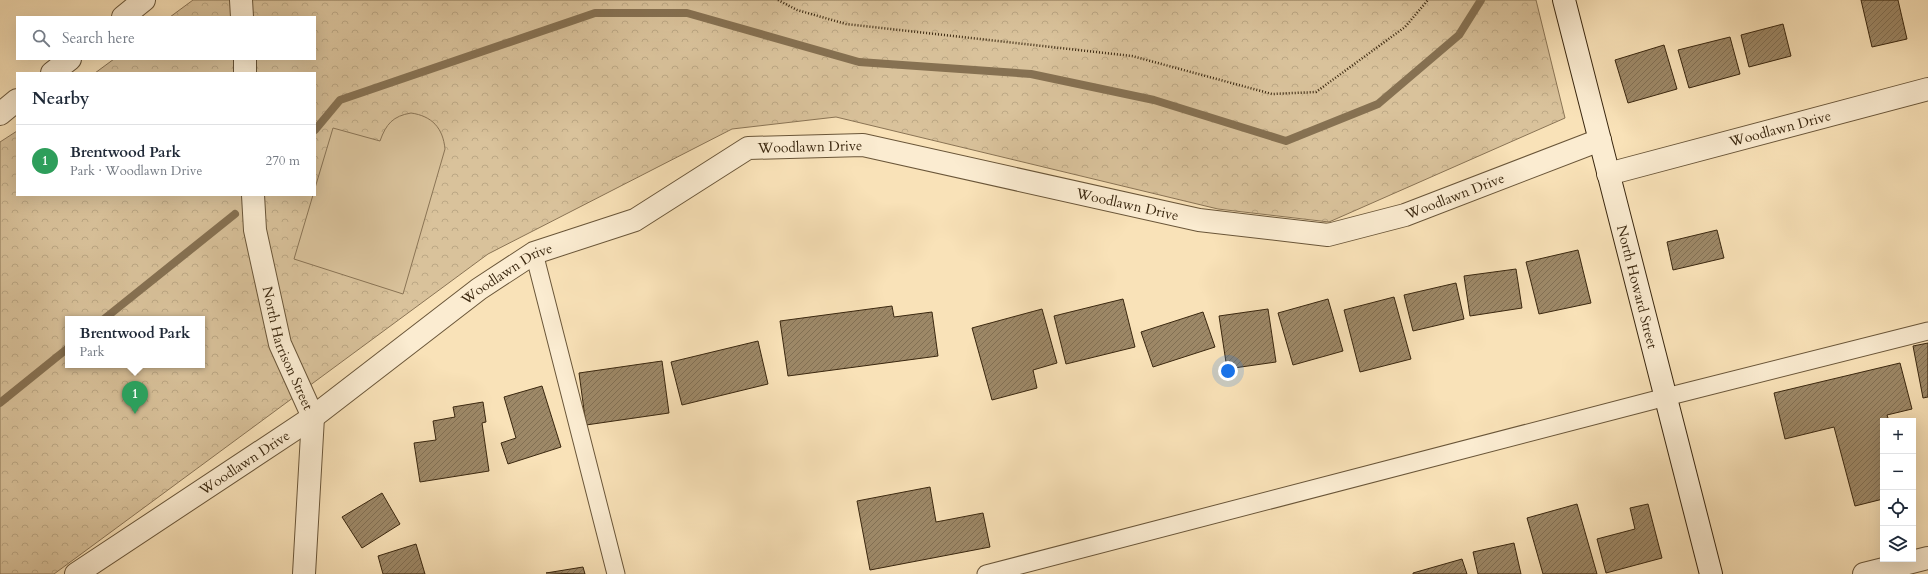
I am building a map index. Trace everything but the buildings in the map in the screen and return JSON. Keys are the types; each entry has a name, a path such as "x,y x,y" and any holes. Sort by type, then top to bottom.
{"street":[{"path":"124,16 144,0"},
{"path":"241,0 242,16"},
{"name":"North Howard Street","path":"1564,0 1711,574"},
{"path":"53,72 69,60"},
{"path":"245,60 245,72"},
{"name":"Woodlawn Drive","path":"1608,174 1928,89"},
{"path":"0,114 16,101"},
{"name":"Woodlawn Drive","path":"76,574 312,418 479,289 534,253 635,220 748,148 863,145 1199,220 1328,235 1405,215 1600,140"},
{"name":"North Harrison Street","path":"252,196 254,230 280,344 312,418 304,574"},
{"path":"1864,574 1928,558"}],"lane":[{"path":"534,253 616,574"},
{"path":"986,574 1666,397 1928,331"}],"path":[{"path":"778,0 797,10 846,24 1132,56 1272,94 1316,92 1405,27 1428,0"}],"green space":[{"path":"193,0 1536,0 1565,118 1329,222 1218,209 836,117 732,129 488,254 54,574 0,574 0,142 16,132 16,196 316,196 316,72 96,72 113,60 316,60 316,16 171,16"},
{"path":"411,113 425,117 435,124 442,135 445,149 403,294 294,259 313,196 316,196 316,185 333,128 380,141 388,125 399,116"}],"waterway":[{"path":"316,129 340,100 595,13 687,13 859,62 1031,74 1154,100 1286,141 1378,104 1459,35 1481,0"},
{"path":"108,316 235,214"},
{"path":"0,403 65,350"}],"place":[{"name":"Brentwood Park","path":"135,414"}]}
